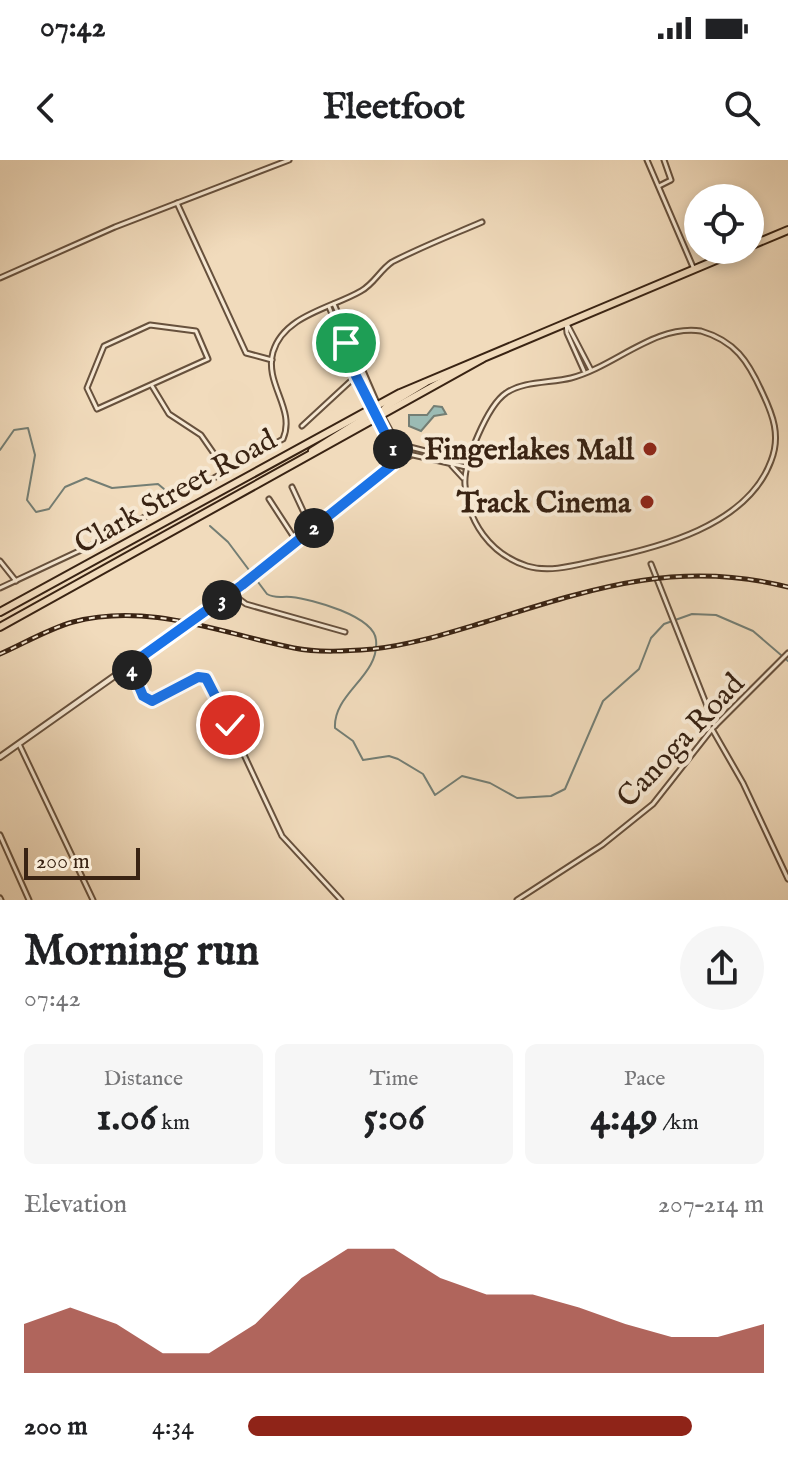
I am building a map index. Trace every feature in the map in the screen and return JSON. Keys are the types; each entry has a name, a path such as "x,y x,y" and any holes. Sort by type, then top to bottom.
{"highway":[{"path":"764,240 788,230"},
{"name":"Clark Street Road","path":"376,412 430,378 706,264"},
{"name":"Clark Street Road","path":"0,612 484,356"},
{"path":"0,627 283,471 376,412"}],"street":[{"path":"0,278 177,203 289,160"},
{"path":"647,160 694,269"},
{"path":"659,186 671,180 664,160"},
{"path":"177,203 246,353 272,360"},
{"path":"0,588 109,537 283,439 288,418 272,378 272,360 278,339 292,325 369,287 391,263 482,222"},
{"path":"334,304 368,382 376,412 391,433 413,455 445,463 467,464"},
{"path":"329,307 356,376 394,454 392,465"},
{"path":"566,323 591,370"},
{"path":"566,323 567,333 585,373"},
{"path":"150,325 199,333 208,359 152,386 99,410 87,388 106,344 150,325"},
{"path":"694,330 724,339 746,359 774,418 775,447 765,473 724,515 680,540 639,552 551,568 518,562 487,541 470,514 464,480 471,452 494,407 506,393 591,370 676,332 694,330"},
{"path":"356,376 368,382"},
{"path":"302,426 356,376"},
{"path":"152,386 169,414 196,431 211,446 226,472"},
{"path":"388,439 404,447 467,464"},
{"path":"392,465 404,447"},
{"path":"453,459 471,452"},
{"path":"0,757 239,588 392,465 413,455"},
{"path":"445,463 456,469 464,480"},
{"path":"292,487 312,530"},
{"path":"269,499 297,542"},
{"path":"0,561 16,581"},
{"path":"651,564 713,728 743,783 788,879"},
{"path":"231,593 246,604 345,632"},
{"name":"Canoga Road","path":"517,900 640,816 662,795 713,728 788,653"},
{"path":"130,665 143,696 152,701 198,677 209,680 282,836 341,900"},
{"path":"19,744 93,900"},
{"path":"0,835 29,900"}],"water":[{"path":"434,406 442,407 446,414 434,416 421,431 409,426 409,415 427,415"}],"waterway":[{"path":"0,450 14,430 28,428 35,455 27,500 36,512 49,509 65,487 86,478 112,488 158,484 170,494"},
{"path":"210,526 228,542 267,594 327,605 354,616 373,631 376,640 371,664 341,705 335,728 353,741 363,760 389,756 398,759 423,774 435,795 462,776 490,783 517,798 551,796 565,789 603,701 639,669 651,638 664,624 692,614 716,615 753,631 788,661"}],"railway":[{"path":"0,654 64,625 101,617 157,617 294,648 343,651 415,642 561,599 635,582 709,576 788,587"}],"place":[{"name":"Fingerlakes Mall","path":"650,449"},
{"name":"Track Cinema","path":"647,502"}],"route":[{"path":"230,725 212,684 206,678 198,677 160,700 152,701 143,696 130,665 242,585 392,465 393,449 353,370 346,343"}]}
